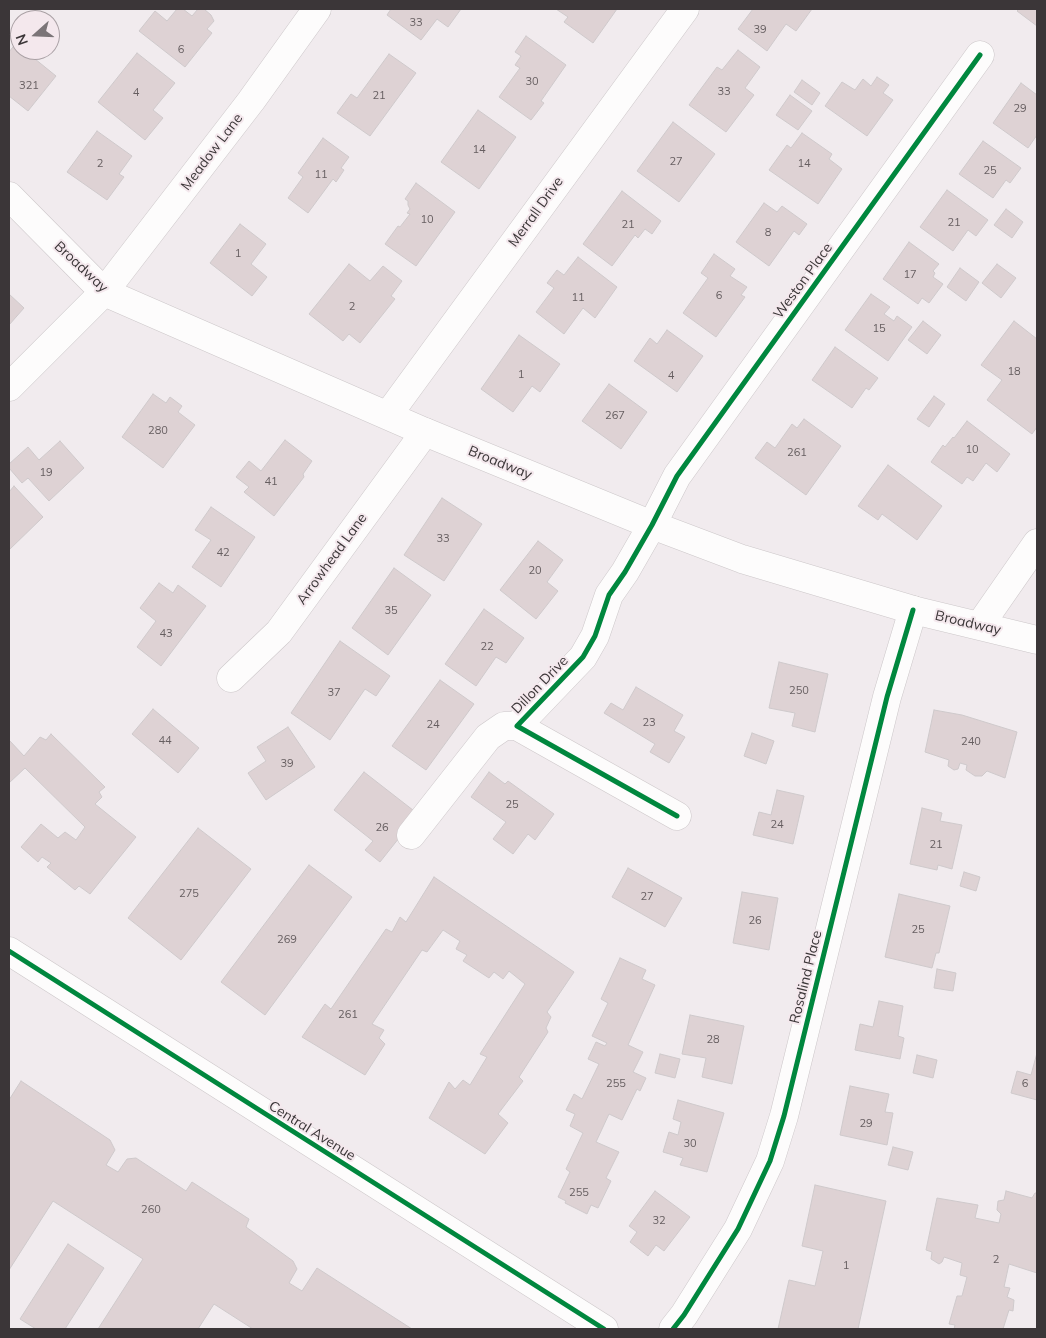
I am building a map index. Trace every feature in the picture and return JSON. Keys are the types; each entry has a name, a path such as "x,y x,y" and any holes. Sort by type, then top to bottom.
{"street":[{"name":"Meadow Lane","path":"9,387 104,292 251,101 317,9"},
{"name":"Merrall Drive","path":"388,415 684,9"},
{"name":"Weston Place","path":"652,526 677,476 980,55"},
{"name":"Broadway","path":"9,196 104,292 425,432 652,526 742,559 913,610 1037,640"},
{"name":"Arrowhead Lane","path":"230,678 278,632 425,432"},
{"name":"Dillon Drive","path":"652,526 609,595 594,636 583,657 517,726 677,816"},
{"path":"980,625 1037,543"},
{"name":"Rosalind Place","path":"673,1329 684,1315 738,1229 770,1161 784,1116 887,697 913,610"},
{"path":"411,835 488,738 504,726 517,726"},
{"name":"Central Avenue","path":"9,951 604,1329"}],"building":[{"path":"177,9 183,9 192,16 198,9 204,9 211,15 214,21 207,29 212,33 185,67 139,31 155,11 167,21"},
{"path":"391,9 461,9 448,27 437,19 421,40 387,15"},
{"path":"556,9 617,9 593,43 564,22 568,17"},
{"path":"753,9 812,9 796,31 786,24 767,51 738,29"},
{"path":"1019,9 1037,9 1037,26 1017,11"},
{"path":"526,36 566,65 541,101 544,103 531,120 499,97 520,68 515,65 521,56 515,52"},
{"path":"738,50 760,67 745,88 754,95 726,132 689,105 717,67 722,70"},
{"path":"10,51 10,60 36,60 56,76 28,111 9,96"},
{"path":"137,53 175,83 153,110 163,118 145,140 98,102"},
{"path":"389,54 416,73 370,136 337,113 351,94 357,98"},
{"path":"877,77 889,85 883,93 893,100 867,136 825,106 842,82 855,90 863,79 871,86"},
{"path":"802,80 820,93 812,105 794,92"},
{"path":"1021,83 1037,95 1037,135 1028,148 993,123"},
{"path":"790,95 812,111 798,130 776,115"},
{"path":"478,110 516,137 479,189 441,162"},
{"path":"673,122 715,154 679,202 637,171"},
{"path":"97,131 132,156 119,174 124,177 107,200 67,172"},
{"path":"802,133 832,154 829,159 842,169 818,204 769,170 787,145 791,148"},
{"path":"323,138 349,157 341,168 344,170 336,182 333,179 308,213 288,198 303,177 298,173"},
{"path":"983,141 1021,168 1010,183 1006,180 993,198 959,174"},
{"path":"416,183 455,212 416,266 385,244 398,226 400,227 410,214 407,213 410,209 408,201 405,199"},
{"path":"947,190 988,220 976,236 968,230 953,251 920,227"},
{"path":"622,191 661,221 652,234 645,229 638,238 635,235 612,266 583,244"},
{"path":"764,203 777,212 782,206 807,224 799,235 794,231 769,266 736,242"},
{"path":"1006,209 1023,222 1012,238 994,225"},
{"path":"240,224 266,244 251,264 267,277 252,296 210,263"},
{"path":"909,242 939,264 933,271 935,273 933,277 943,284 929,303 922,298 918,304 883,279"},
{"path":"714,254 735,269 730,276 747,287 741,295 745,297 716,337 683,313 708,278 701,273"},
{"path":"578,257 617,287 595,318 583,308 564,334 536,312 554,288 547,283 557,270 564,275"},
{"path":"349,264 370,281 383,266 402,281 391,296 395,299 360,343 349,334 343,341 309,314"},
{"path":"997,264 1016,278 1001,298 982,283"},
{"path":"960,268 979,282 966,301 947,287"},
{"path":"9,294 24,308 9,325"},
{"path":"871,294 890,307 884,314 894,321 897,316 912,327 888,361 845,330"},
{"path":"923,321 941,335 927,354 908,340"},
{"path":"1014,321 1037,339 1037,427 1032,434 987,400 1002,380 981,365"},
{"path":"667,330 703,356 677,392 634,361 650,338 657,344"},
{"path":"519,335 560,364 540,392 532,386 513,412 481,389"},
{"path":"835,347 878,378 869,390 866,388 852,408 812,380"},
{"path":"609,384 647,412 621,449 582,421"},
{"path":"153,394 166,403 170,397 182,406 178,412 195,425 163,468 122,437"},
{"path":"934,396 945,404 929,427 917,419"},
{"path":"804,419 841,446 806,495 755,458 767,442 775,448 792,424 797,428"},
{"path":"967,421 1010,454 997,472 986,463 973,481 967,477 962,484 931,462 943,445 945,447"},
{"path":"285,440 312,461 303,474 304,477 274,516 244,492 249,487 236,477 249,461 261,471"},
{"path":"60,441 84,468 49,501 28,478 22,483 9,468 9,464 28,447 39,460"},
{"path":"888,465 942,506 917,540 882,514 878,520 858,506"},
{"path":"14,486 43,517 9,550 9,492"},
{"path":"442,498 482,524 444,581 404,555"},
{"path":"211,507 255,537 221,587 192,567 211,540 195,530"},
{"path":"538,541 563,560 547,582 558,591 536,619 500,590"},
{"path":"394,568 431,595 388,655 352,628"},
{"path":"159,583 173,593 178,585 206,606 161,666 137,647 156,621 140,608"},
{"path":"484,609 524,638 506,663 496,657 476,686 445,664"},
{"path":"340,641 390,676 376,696 365,689 330,740 291,713"},
{"path":"779,662 828,674 815,732 792,726 795,713 769,708"},
{"path":"440,680 474,704 426,770 392,746"},
{"path":"636,687 683,715 674,731 685,737 669,763 650,752 655,744 604,713 611,703 623,710"},
{"path":"153,709 199,748 178,773 132,734"},
{"path":"934,710 962,715 1017,732 1005,778 987,771 982,776 975,776 966,770 967,765 960,763 958,769 954,770 948,766 949,760 925,752"},
{"path":"288,727 315,767 266,800 248,773 266,761 257,747"},
{"path":"752,733 774,741 766,764 744,756"},
{"path":"51,734 105,787 99,792 102,797 95,804 136,837 90,894 79,886 75,890 47,867 51,863 42,857 38,862 21,847 41,824 58,838 65,832 76,840 85,827 25,768 9,783 9,740 24,756 40,737 46,740"},
{"path":"364,772 418,814 380,862 365,850 373,841 334,810"},
{"path":"489,772 505,784 508,781 554,814 535,840 528,834 513,854 493,839 506,822 471,797"},
{"path":"777,790 804,796 793,844 753,835 759,812 771,815"},
{"path":"922,808 942,813 940,821 962,825 952,869 938,865 937,870 910,864"},
{"path":"198,828 251,869 181,960 128,918"},
{"path":"309,865 352,897 265,1015 221,982"},
{"path":"628,868 682,898 665,927 612,897"},
{"path":"964,872 980,877 976,891 960,886"},
{"path":"434,877 574,972 547,1012 551,1017 546,1028 548,1032 519,1077 523,1081 498,1114 508,1123 485,1154 429,1118 449,1082 455,1089 463,1080 470,1085 487,1057 480,1054 525,984 509,971 503,979 494,972 489,978 463,961 467,955 456,949 460,941 443,930 427,952 422,950 372,1024 384,1030 379,1038 385,1044 365,1075 302,1037 325,1004 331,1009 386,929 392,932 400,917 406,922"},
{"path":"742,892 778,898 769,950 733,943"},
{"path":"899,894 950,906 939,953 936,953 932,968 885,957"},
{"path":"620,958 646,970 642,979 655,985 628,1045 643,1052 633,1072 646,1078 640,1091 637,1089 622,1120 609,1114 596,1142 619,1152 606,1178 611,1181 598,1208 591,1205 587,1214 565,1203 566,1201 558,1197 570,1172 566,1169 583,1133 570,1126 575,1114 566,1110 574,1094 582,1099 599,1064 588,1059 596,1042 605,1046 607,1043 592,1036 608,1003 601,999"},
{"path":"937,969 956,973 953,991 934,988"},
{"path":"879,1001 903,1006 898,1036 904,1038 900,1059 855,1050 860,1024 873,1027"},
{"path":"690,1015 744,1026 732,1084 702,1077 706,1058 682,1054"},
{"path":"1037,1053 1037,1100 1011,1093 1017,1071 1031,1075"},
{"path":"660,1054 680,1059 675,1078 655,1073"},
{"path":"917,1055 937,1060 933,1078 913,1073"},
{"path":"21,1081 110,1140 115,1150 106,1165 118,1172 127,1159 136,1158 186,1191 192,1182 249,1219 246,1227 293,1261 297,1269 289,1283 302,1291 317,1268 412,1329 253,1329 214,1304 198,1329 98,1329 143,1259 53,1201 9,1270 9,1100"},
{"path":"850,1086 889,1094 885,1112 893,1113 887,1145 840,1135"},
{"path":"678,1100 724,1113 707,1172 680,1165 683,1158 663,1152 669,1132 678,1135 681,1122 673,1119"},
{"path":"893,1147 913,1152 908,1170 888,1165"},
{"path":"815,1185 886,1201 858,1329 778,1329 789,1280 815,1286 823,1251 802,1246"},
{"path":"655,1191 690,1217 664,1251 656,1245 648,1256 630,1242 637,1232 629,1226"},
{"path":"1006,1191 1032,1198 1037,1193 1037,1273 1009,1264 1004,1287 1010,1288 1007,1297 1014,1300 1013,1311 1009,1310 1003,1329 954,1329 955,1325 949,1324 957,1296 962,1296 967,1277 960,1275 962,1263 944,1257 939,1264 931,1259 932,1252 926,1250 937,1198 978,1205 975,1218 999,1223 1001,1214 997,1210 998,1201 1004,1200"},
{"path":"68,1244 104,1268 65,1329 36,1329 20,1319"}],"cycle path":[{"path":"677,816 517,726 583,657 595,636 609,595 625,572 652,525 677,476 980,55"},
{"path":"673,1329 684,1315 738,1229 770,1161 784,1116 887,697 913,610"},
{"path":"9,951 604,1329"}]}
